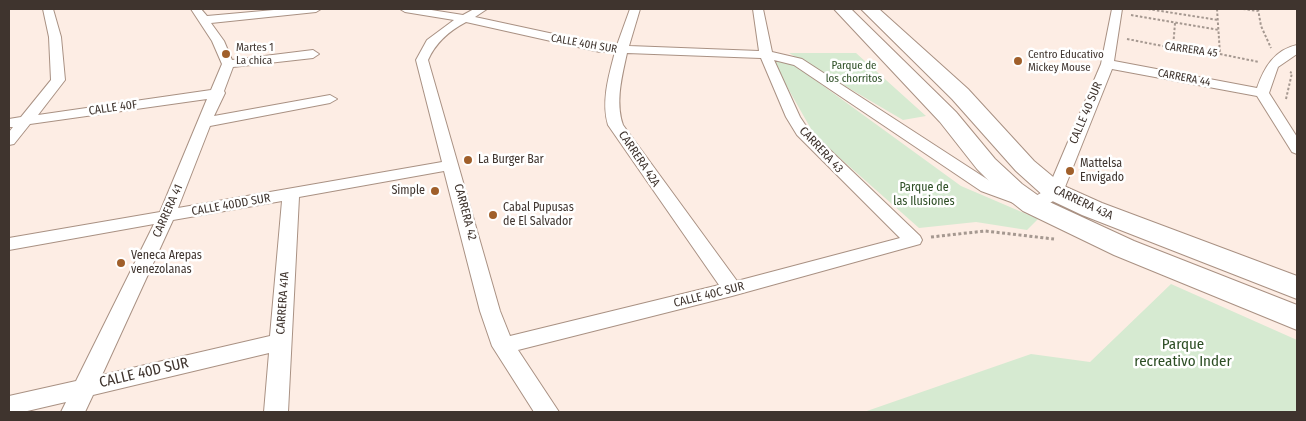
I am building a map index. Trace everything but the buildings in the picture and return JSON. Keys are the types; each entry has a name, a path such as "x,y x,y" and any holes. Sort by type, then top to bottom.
{"main road":[{"name":"CARRERA 43A","path":"842,9 948,117 986,164 1013,190 1092,210 1297,288"},
{"name":"CARRERA 43A","path":"869,9 960,94 1025,166 1044,198 1124,248 1297,318"}],"street":[{"path":"9,141 27,121 58,80 55,37 48,9"},
{"path":"199,14 316,9"},
{"name":"CALLE 40H SUR","path":"405,9 464,18 577,44 621,50 766,55"},
{"path":"464,18 482,9"},
{"name":"CARRERA 42A","path":"634,9 621,50 612,98 614,120 636,156 732,290"},
{"name":"CARRERA 43","path":"758,9 766,55 793,117 802,132 913,240"},
{"name":"CALLE 40 SUR","path":"1044,198 1107,64 1110,36 1117,11"},
{"path":"199,14 218,40 228,64 314,54"},
{"name":"CARRERA 42","path":"464,18 429,44 422,60 490,311 503,346 547,412"},
{"path":"1297,49 1274,62 1262,93 1297,149"},
{"name":"CARRERA 43A","path":"766,55 798,62 988,187 1044,198"},
{"path":"1274,62 1297,66"},
{"name":"CARRERA 41","path":"73,412 167,215 218,93 228,64"},
{"name":"CARRERA 44","path":"1107,64 1262,93"},
{"name":"CALLE 40F","path":"9,123 218,93"},
{"path":"206,122 330,99"},
{"name":"CALLE 40DD SUR","path":"9,244 452,165"},
{"name":"CARRERA 41A","path":"276,412 291,194"},
{"name":"CALLE 40C SUR","path":"503,346 732,290 913,240"},
{"name":"CALLE 40D SUR","path":"9,406 280,342"}],"path":[{"path":"1148,9 1218,20"},
{"path":"1178,14 1179,9"},
{"path":"1218,9 1220,54"},
{"path":"1243,9 1258,10 1261,26 1274,62"},
{"path":"1117,11 1219,30"},
{"path":"1173,48 1175,23"},
{"name":"CARRERA 45","path":"1110,36 1204,54 1220,54 1274,62"},
{"path":"913,240 985,232 1064,240"}],"green space":[{"name":"Parque de los chorritos","path":"789,53 856,53 926,116 903,120"},
{"name":"Parque de las Ilusiones","path":"789,61 961,186 1038,219 1027,230 976,222 919,228 815,136 773,62"},
{"name":"Parque recreativo Inder","path":"1171,284 1297,340 1297,412 864,412 1031,354 1090,362"}],"place":[{"name":"Martes 1 La chica","path":"226,54"},
{"name":"Centro Educativo Mickey Mouse","path":"1018,61"},
{"name":"La Burger Bar","path":"468,160"},
{"name":"Mattelsa Envigado","path":"1070,171"},
{"name":"Simple","path":"435,191"},
{"name":"Cabal Pupusas de El Salvador","path":"493,215"},
{"name":"Veneca Arepas venezolanas","path":"121,263"}]}
